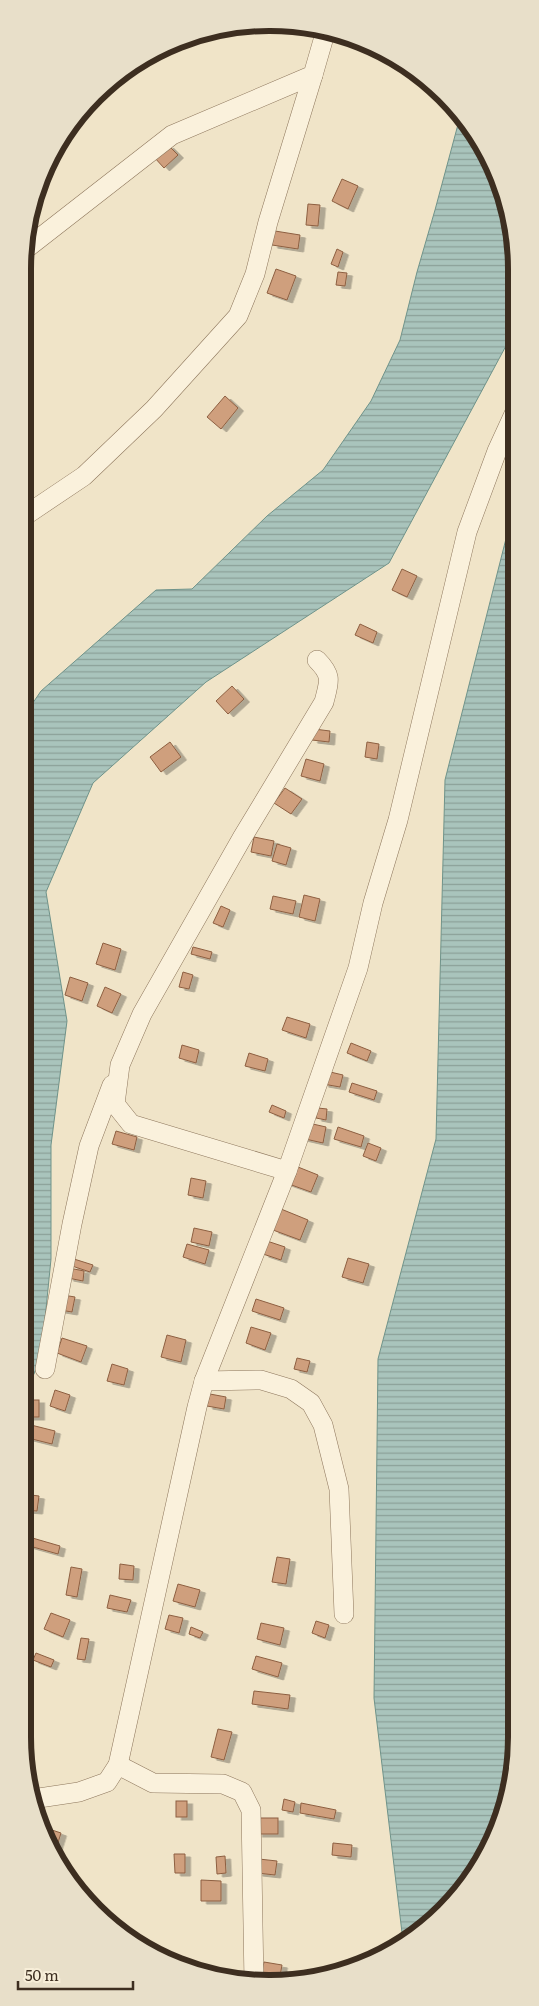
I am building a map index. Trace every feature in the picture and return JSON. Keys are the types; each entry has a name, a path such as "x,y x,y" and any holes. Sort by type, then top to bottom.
{"street":[{"path":"31,513 84,476 154,409 238,316 255,274 268,222 324,38"},
{"path":"33,244 172,136 313,75"},
{"path":"39,1798 79,1792 107,1782 118,1765 204,1380 287,1171 358,968 374,903 398,820 467,532 497,451 508,427"},
{"path":"45,1369 72,1224 90,1146 120,1065 142,1014 242,838 324,702 329,682 327,670 317,660"},
{"path":"120,1065 116,1104 131,1124 287,1171"},
{"path":"204,1380 261,1380 291,1389 311,1402 323,1425 338,1489 344,1614"},
{"path":"118,1765 153,1783 223,1784 242,1792 251,1810 254,1974"}],"water":[{"path":"458,123 476,150 490,178 500,208 506,238 508,270 508,342 389,563 206,682 93,783 46,892 67,1021 51,1145 51,1259 41,1359 31,1380 31,706 41,691 156,590 192,589 267,516 323,470 371,401 400,340"},
{"path":"508,531 508,1736 506,1768 500,1798 490,1828 468,1869 449,1894 427,1916 402,1935 374,1698 378,1359 436,1139 445,780"}],"building":[{"path":"168,145 178,155 164,168 154,157"},
{"path":"342,179 358,186 348,209 332,201"},
{"path":"308,204 320,205 318,226 306,225"},
{"path":"275,231 300,235 298,249 272,245"},
{"path":"337,249 343,252 338,267 331,264"},
{"path":"276,269 296,276 287,300 267,293"},
{"path":"338,272 347,273 345,286 336,285"},
{"path":"225,396 238,408 221,429 207,417"},
{"path":"402,569 417,576 407,597 392,590"},
{"path":"360,624 377,632 373,643 355,635"},
{"path":"232,686 244,699 228,714 216,701"},
{"path":"314,729 330,731 329,742 312,740"},
{"path":"170,742 181,757 161,772 150,757"},
{"path":"367,742 379,744 377,759 365,757"},
{"path":"306,759 324,764 320,781 301,776"},
{"path":"285,788 302,799 291,814 274,803"},
{"path":"254,837 274,841 271,856 251,852"},
{"path":"277,844 291,848 286,865 272,861"},
{"path":"304,895 320,899 315,921 299,917"},
{"path":"273,896 296,901 293,914 270,909"},
{"path":"221,906 230,910 223,927 213,923"},
{"path":"103,943 121,949 115,970 96,964"},
{"path":"193,947 212,952 210,959 191,954"},
{"path":"183,972 193,975 189,989 179,987"},
{"path":"70,977 88,983 82,1001 65,995"},
{"path":"105,987 121,994 112,1013 97,1006"},
{"path":"287,1017 310,1024 306,1038 282,1030"},
{"path":"351,1043 371,1051 367,1061 347,1053"},
{"path":"182,1045 199,1050 196,1063 179,1058"},
{"path":"249,1053 268,1059 265,1071 245,1066"},
{"path":"326,1071 343,1075 340,1087 323,1084"},
{"path":"352,1083 377,1091 374,1100 349,1092"},
{"path":"272,1105 286,1111 284,1118 269,1112"},
{"path":"318,1108 327,1109 326,1120 316,1118"},
{"path":"304,1122 326,1127 323,1143 301,1138"},
{"path":"338,1127 364,1136 361,1147 334,1139"},
{"path":"116,1131 137,1137 134,1150 112,1144"},
{"path":"368,1143 381,1148 376,1161 363,1156"},
{"path":"293,1165 318,1175 311,1192 286,1183"},
{"path":"191,1178 206,1181 203,1198 188,1195"},
{"path":"281,1209 308,1220 300,1240 273,1230"},
{"path":"194,1228 212,1232 209,1246 191,1242"},
{"path":"267,1241 285,1247 281,1260 263,1254"},
{"path":"187,1244 209,1250 205,1264 183,1257"},
{"path":"348,1258 369,1264 363,1283 342,1277"},
{"path":"74,1259 93,1265 90,1272 72,1266"},
{"path":"69,1268 84,1271 83,1281 68,1278"},
{"path":"63,1295 75,1297 72,1312 60,1310"},
{"path":"256,1299 284,1308 280,1320 252,1311"},
{"path":"251,1327 271,1333 265,1350 246,1343"},
{"path":"167,1335 186,1340 181,1362 161,1357"},
{"path":"62,1338 87,1346 81,1362 57,1353"},
{"path":"297,1358 310,1361 307,1372 294,1369"},
{"path":"112,1364 128,1369 124,1385 107,1381"},
{"path":"55,1390 70,1395 65,1411 50,1406"},
{"path":"210,1394 226,1397 224,1409 207,1406"},
{"path":"31,1400 39,1400 39,1417 31,1417"},
{"path":"31,1425 55,1431 52,1444 31,1439"},
{"path":"31,1495 39,1496 37,1511 31,1511"},
{"path":"31,1538 60,1546 58,1554 31,1546"},
{"path":"277,1557 290,1559 286,1584 272,1582"},
{"path":"120,1564 134,1566 133,1580 119,1579"},
{"path":"71,1567 82,1569 77,1597 66,1595"},
{"path":"178,1584 200,1590 195,1607 173,1601"},
{"path":"110,1595 131,1600 127,1612 107,1608"},
{"path":"51,1613 70,1620 63,1637 44,1629"},
{"path":"169,1615 183,1618 179,1633 165,1629"},
{"path":"316,1621 329,1625 325,1638 312,1633"},
{"path":"261,1623 284,1628 280,1645 257,1639"},
{"path":"191,1627 203,1632 200,1638 189,1634"},
{"path":"81,1638 89,1639 85,1660 77,1659"},
{"path":"36,1653 54,1660 51,1667 33,1660"},
{"path":"256,1656 282,1663 278,1677 252,1669"},
{"path":"254,1691 290,1695 288,1709 252,1704"},
{"path":"218,1729 232,1732 224,1760 211,1757"},
{"path":"284,1799 295,1802 293,1812 282,1810"},
{"path":"176,1801 187,1801 187,1817 176,1817"},
{"path":"301,1803 336,1810 334,1819 300,1813"},
{"path":"257,1818 278,1818 278,1834 257,1834"},
{"path":"50,1829 61,1833 57,1845"},
{"path":"333,1843 352,1845 351,1857 332,1855"},
{"path":"174,1854 185,1854 185,1873 175,1873"},
{"path":"225,1856 226,1873 217,1874 216,1857"},
{"path":"259,1859 277,1861 275,1875 257,1873"},
{"path":"201,1880 221,1881 221,1901 201,1901"},
{"path":"264,1962 282,1965 280,1974 262,1972"}]}
